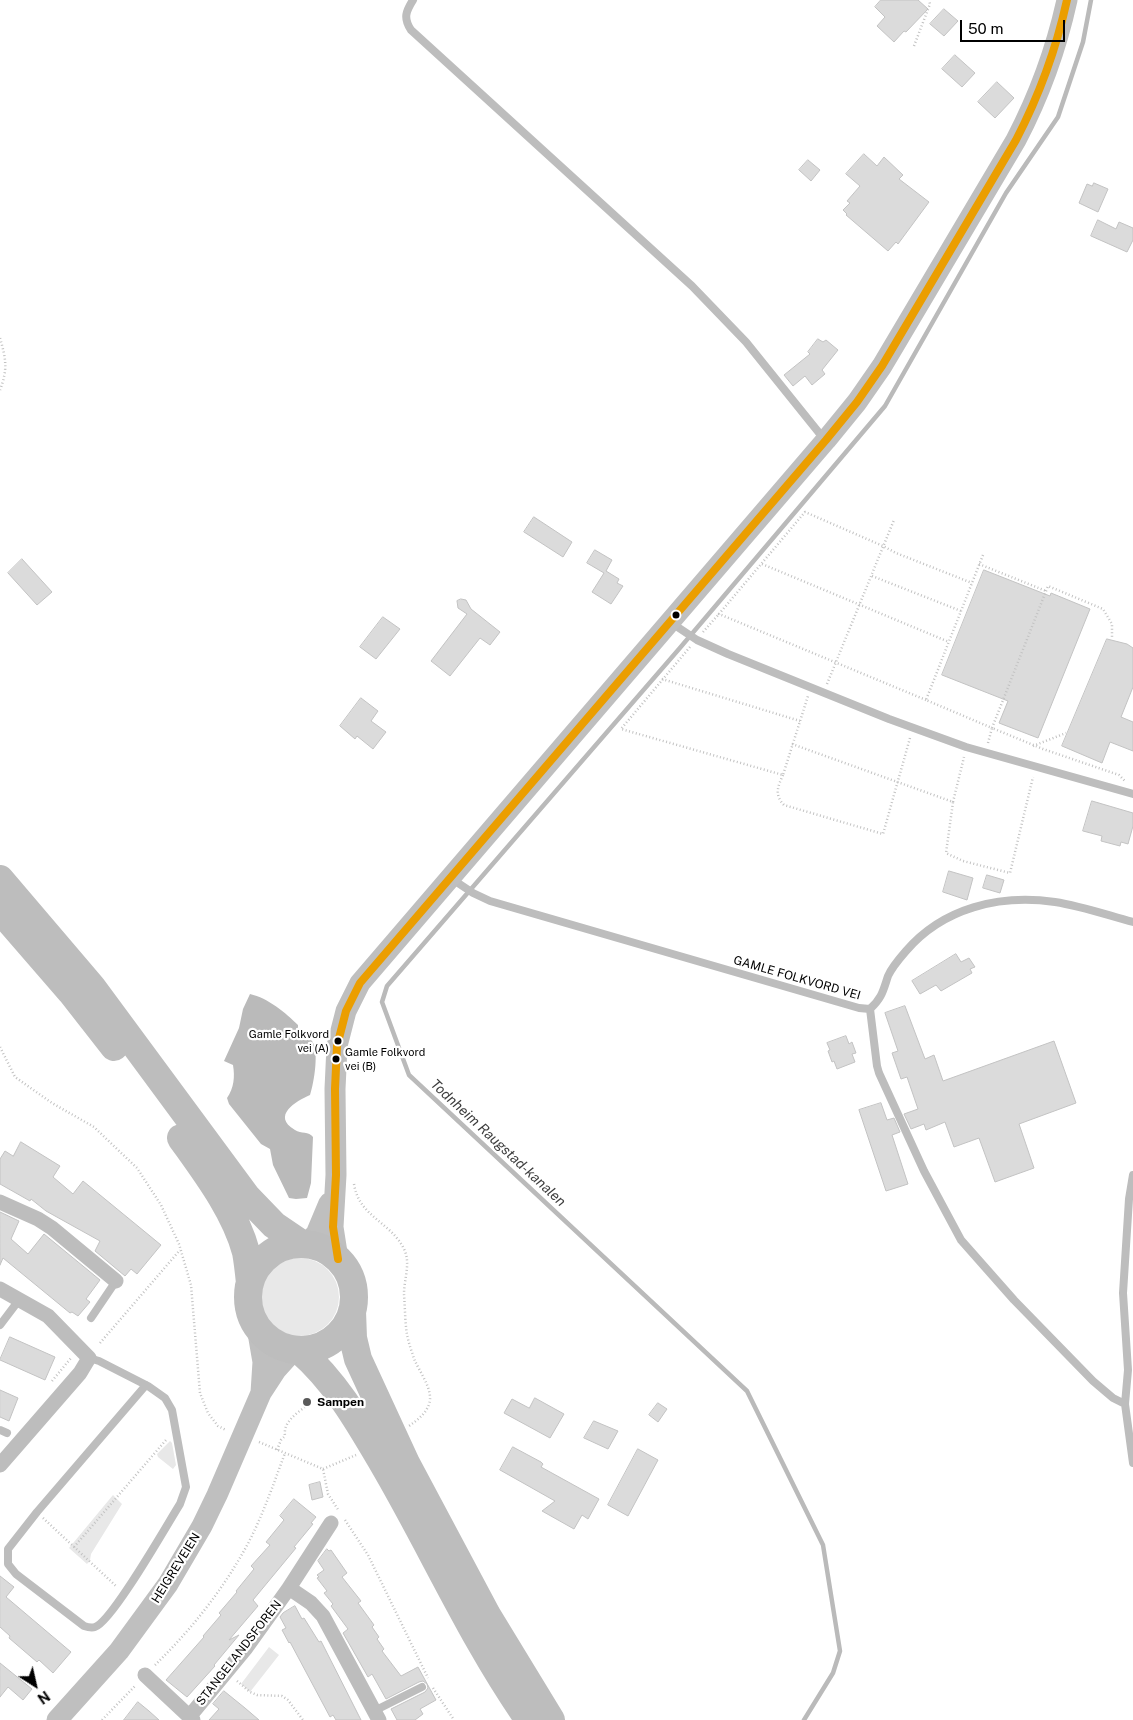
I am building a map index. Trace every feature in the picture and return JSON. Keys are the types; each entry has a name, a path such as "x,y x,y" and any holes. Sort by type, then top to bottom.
{"highway":[{"path":"0,879 92,987 247,1197 274,1225 303,1244"},
{"path":"0,910 71,992 146,1089 200,1164 226,1207 241,1237 248,1262 250,1283 249,1307 257,1327 273,1342 296,1350 326,1376 354,1414 409,1510 472,1630 529,1720"},
{"path":"250,1283 255,1271 264,1260 275,1251 288,1246 303,1244 317,1247 338,1259 346,1269 352,1282 354,1296 352,1311 353,1338 358,1359 402,1454 486,1615 551,1720"},
{"path":"296,1350 311,1349 332,1340 348,1322 352,1311"}],"main road":[{"path":"338,1259 333,1227 337,1165 335,1068 339,1032 346,1011 360,983 372,969 463,887 826,440 882,366 1032,110 1051,62 1067,0"},
{"path":"303,1244 316,1234 335,1189"},
{"name":"HEIGREVEIEN","path":"257,1327 263,1362 261,1393"},
{"name":"HEIGREVEIEN","path":"57,1720 119,1651 168,1584 210,1510 261,1393 276,1370 296,1350"}],"street":[{"path":"0,1202 38,1219 52,1228 116,1281"},
{"path":"0,1289 48,1316 89,1358 80,1373 0,1465"},
{"name":"STANGELANDSFOREN","path":"146,1674 191,1718 246,1648 338,1518"},
{"name":"STANGELANDSFOREN","path":"289,1588 311,1603 323,1616 376,1716"}],"lane":[{"path":"413,0 406,14 406,20 411,30 692,286 746,342 826,440"},
{"path":"675,626 696,640 810,688 966,747 1131,794"},
{"name":"GAMLE FOLKVORD VEI","path":"463,887 490,901 859,1008 870,1008 877,1002 885,990 896,962 912,944 940,922 967,908 1001,902 1036,900 1079,907 1133,922"},
{"path":"870,1008 879,1073 924,1171 961,1240 1014,1300 1093,1380 1114,1398 1126,1404"},
{"path":"1133,1174 1129,1199 1123,1293 1128,1370 1126,1404 1133,1463"},
{"path":"91,1318 116,1281"},
{"path":"0,1326 19,1300"},
{"path":"89,1358 99,1361 146,1385 165,1398 172,1410 186,1487 180,1504 124,1594 102,1623 95,1628 84,1626 16,1574 8,1564 8,1549 37,1512 146,1385"},
{"path":"376,1716 422,1687"}],"path":[{"path":"914,46 930,4 929,0"},
{"path":"0,338 6,360 5,378 0,390"},
{"path":"783,775 621,728 805,512 972,583"},
{"path":"823,692 894,520"},
{"path":"926,700 983,555"},
{"path":"762,564 949,642"},
{"path":"979,564 1046,591"},
{"path":"871,576 961,611"},
{"path":"986,753 992,728 1048,586 1103,609 1112,624 1112,638"},
{"path":"719,614 1033,746 1119,775 1129,784 1131,794"},
{"path":"662,679 800,721"},
{"path":"810,688 778,788 777,795 784,804 883,834 912,727"},
{"path":"1033,746 1066,733"},
{"path":"792,744 953,802"},
{"path":"966,747 953,802 946,853 963,861 1010,873 1036,767"},
{"path":"0,1047 15,1077 52,1103 94,1127 137,1168 161,1205 180,1250 190,1285 200,1393 208,1413 218,1426 232,1432"},
{"path":"353,1178 356,1194 363,1206 369,1214 400,1242 405,1251 408,1264 404,1294 407,1334 430,1397 429,1404 423,1415 404,1429"},
{"path":"100,1343 180,1250"},
{"path":"277,1450 285,1436 284,1430 289,1420 306,1406"},
{"path":"74,1547 176,1429"},
{"path":"254,1440 322,1468 361,1453"},
{"path":"102,1720 170,1650 204,1611 242,1556 268,1501 285,1453"},
{"path":"322,1468 328,1494 338,1518 368,1555 430,1683 454,1720"},
{"path":"37,1512 124,1594"},
{"path":"226,1672 250,1692 257,1695 282,1696 288,1700 303,1720"}],"shaded area":[{"path":"250,994 270,1002 282,1011 298,1025 298,1030 314,1044 316,1058 310,1095 293,1105 288,1110 285,1119 288,1125 295,1130 313,1137 311,1183 307,1198 289,1198 273,1165 270,1149 261,1144 229,1104 227,1098 233,1086 234,1069 233,1065 224,1061 239,1028 243,1009"},
{"path":"300,1258 315,1261 328,1269 336,1282 339,1297 336,1312 328,1325 315,1333 300,1336 285,1333 272,1325 264,1312 261,1297 264,1282 272,1269 285,1261"},
{"path":"170,1441 176,1465 173,1469 158,1457 157,1454"},
{"path":"113,1495 122,1504 91,1554 87,1564 69,1548"},
{"path":"269,1647 279,1655 250,1692 241,1684"}],"building":[{"path":"881,0 918,0 928,9 894,42 877,26 885,17 875,7"},
{"path":"944,9 958,21 944,36 930,24"},
{"path":"955,55 975,73 962,87 942,69"},
{"path":"997,82 1014,98 995,118 978,102"},
{"path":"864,154 877,166 884,157 903,175 899,179 929,202 898,244 896,242 888,251 846,215 843,210 850,203 847,201 860,186 846,174"},
{"path":"808,160 820,170 811,181 799,170"},
{"path":"1094,183 1108,189 1098,212 1079,203 1087,184 1092,186"},
{"path":"1098,220 1116,229 1119,222 1133,228 1133,240 1127,252 1091,236"},
{"path":"818,339 823,342 826,340 838,350 822,370 825,374 812,385 805,376 793,386 784,375 810,354 808,352"},
{"path":"534,517 572,542 563,557 524,532"},
{"path":"595,550 612,560 606,571 619,579 617,583 623,586 611,604 592,592 604,573 587,563"},
{"path":"22,559 52,592 37,605 8,573"},
{"path":"984,570 1050,596 1051,593 1090,609 1038,738 999,723 1008,701 942,675"},
{"path":"461,599 466,600 471,609 500,632 490,645 480,638 450,676 431,661 467,614 458,608 457,601"},
{"path":"383,617 400,629 376,659 360,647"},
{"path":"1107,639 1127,644 1133,648 1133,687 1121,717 1133,722 1133,751 1110,742 1102,763 1062,746"},
{"path":"361,698 378,711 371,721 386,732 373,749 357,736 355,739 340,726"},
{"path":"1092,801 1133,813 1133,826 1128,844 1121,842 1120,846 1101,841 1102,836 1083,831"},
{"path":"949,871 973,878 967,900 943,892"},
{"path":"987,875 1004,880 1000,893 983,888"},
{"path":"956,954 961,962 969,958 975,967 970,969 972,973 941,991 936,985 920,994 912,981"},
{"path":"905,1006 925,1059 934,1055 943,1081 1054,1041 1076,1103 1019,1124 1034,1168 995,1182 979,1138 954,1147 945,1122 926,1130 924,1124 911,1129 904,1114 918,1109 907,1077 901,1079 892,1053 898,1051 885,1013"},
{"path":"846,1036 849,1044 852,1042 856,1053 852,1054 855,1062 837,1069 834,1061 832,1062 827,1043"},
{"path":"881,1103 887,1120 894,1118 900,1132 892,1135 908,1184 886,1191 859,1110"},
{"path":"21,1142 60,1166 53,1177 73,1194 83,1181 161,1245 137,1274 131,1269 125,1276 95,1251 100,1241 46,1211 31,1199 30,1201 0,1184 0,1159 5,1151 13,1156"},
{"path":"0,1212 19,1221 11,1239 28,1254 44,1234 100,1280 86,1299 90,1302 78,1316 72,1312 70,1313 3,1258 0,1265"},
{"path":"10,1337 55,1357 45,1380 0,1360"},
{"path":"0,1390 18,1398 9,1421 0,1417"},
{"path":"535,1398 564,1414 550,1438 504,1413 512,1399 529,1408"},
{"path":"658,1403 667,1409 658,1422 649,1415"},
{"path":"594,1421 618,1431 608,1449 584,1438"},
{"path":"513,1447 541,1462 543,1464 541,1467 599,1499 588,1519 582,1515 574,1529 542,1511 555,1501 500,1470"},
{"path":"638,1449 658,1460 628,1516 608,1505"},
{"path":"320,1482 323,1497 312,1500 309,1485"},
{"path":"294,1499 316,1517 311,1523 313,1524 294,1547 296,1548 253,1600 258,1606 229,1640 239,1635 215,1666 187,1697 166,1680 204,1637 221,1615 219,1613 254,1569 251,1566 270,1545 266,1542 284,1520 280,1516"},
{"path":"327,1549 331,1550 347,1573 342,1577 361,1601 358,1603 374,1625 372,1627 379,1637 377,1639 384,1649 382,1651 401,1676 418,1667 436,1700 420,1709 423,1714 415,1720 397,1720 391,1709 425,1692 428,1688 427,1684 423,1681 419,1682 386,1699 372,1674 368,1677 343,1633 348,1629 331,1606 333,1604 324,1593 327,1591 317,1578 319,1577 317,1575 324,1570 318,1561"},
{"path":"0,1576 14,1587 6,1597 71,1652 53,1673 9,1638 10,1636 0,1627"},
{"path":"295,1606 319,1642 321,1641 361,1720 336,1720 333,1715 330,1717 282,1630 286,1628 280,1617"},
{"path":"0,1663 32,1689 23,1700 8,1687 0,1697"},
{"path":"224,1691 259,1720 209,1720 219,1709 213,1704"},
{"path":"138,1702 149,1711 159,1720 124,1720"}],"waterway":[{"name":"Todnheim Raugstad-kanalen","path":"804,1720 833,1673 840,1651 823,1545 747,1391 409,1075 382,1002 387,986 679,649 885,406 1006,193 1058,117 1083,42 1091,0"}],"transit line":[{"path":"338,1259 333,1227 336,1175 335,1089 337,1046 346,1011 360,983 857,402 882,366 1016,140 1033,106 1046,72 1067,0"}],"place":[{"name":"Gamle Folkvord vei (A)","path":"338,1041"},
{"name":"Gamle Folkvord vei (B)","path":"336,1059"},
{"name":"Sampen","path":"307,1402"}]}
